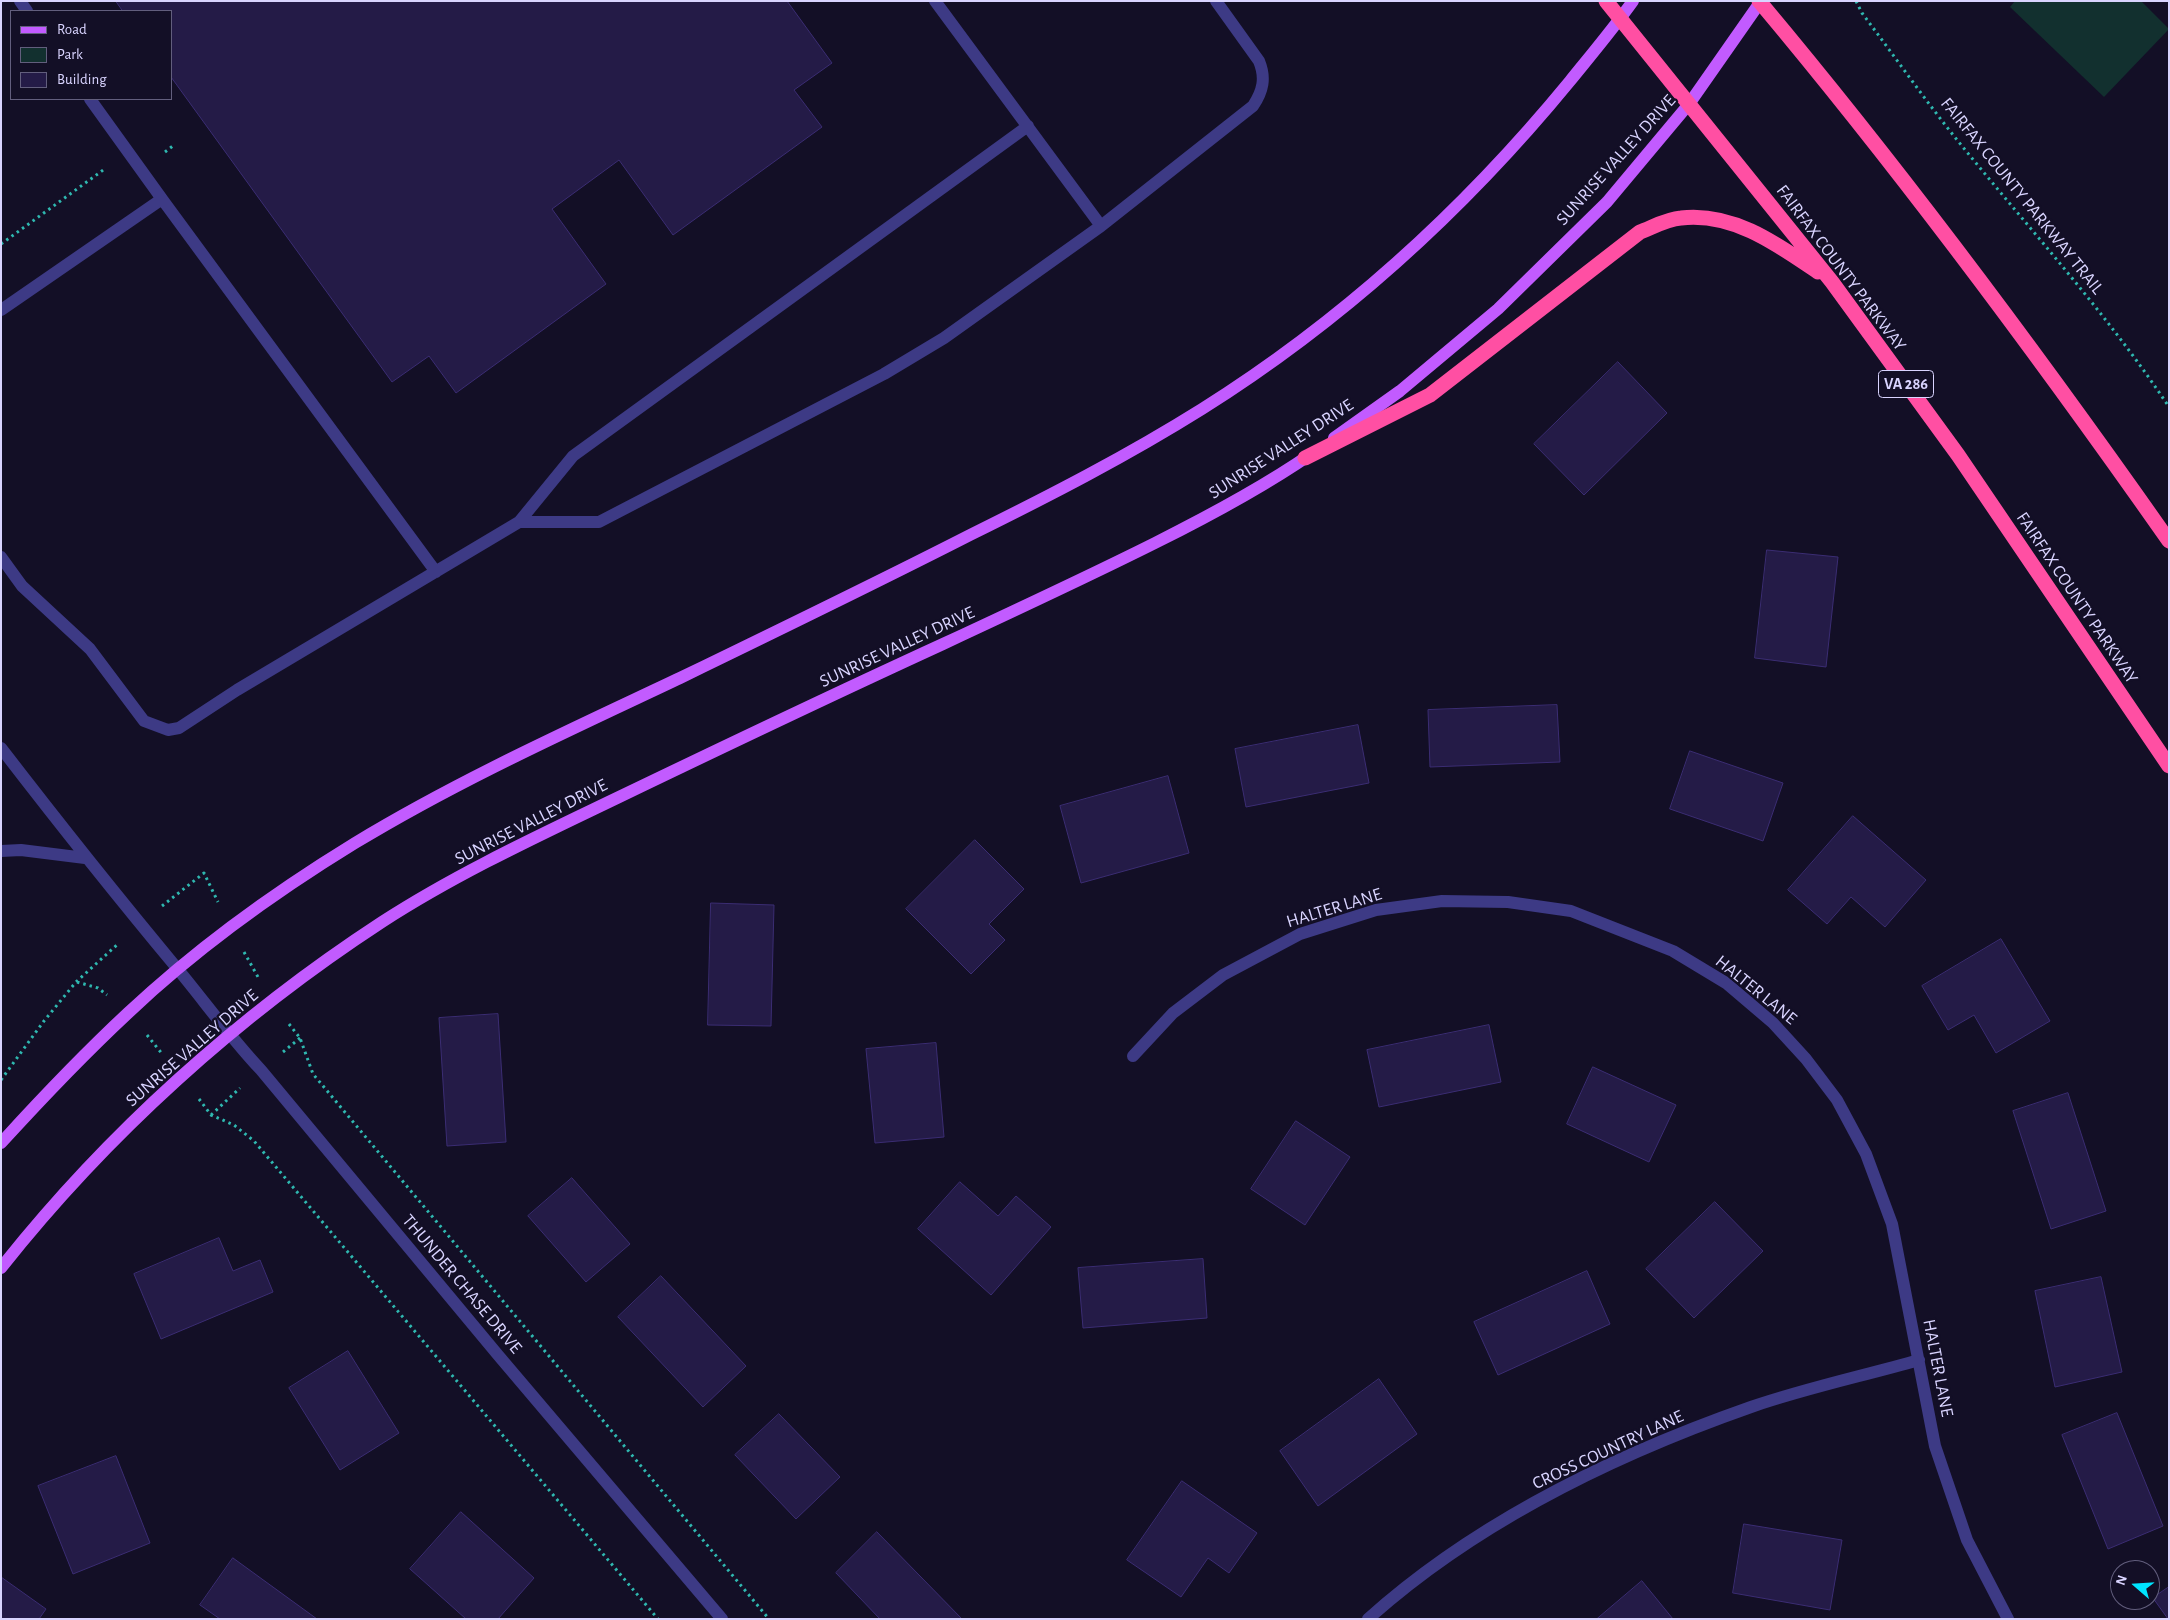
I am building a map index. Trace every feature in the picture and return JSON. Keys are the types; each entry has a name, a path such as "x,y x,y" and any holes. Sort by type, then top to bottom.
{"highway":[{"name":"FAIRFAX COUNTY PARKWAY","path":"1606,1 1832,282 1958,455 2169,766"},
{"path":"1760,2 1908,183 1972,268 2169,542"},
{"path":"1304,458 1430,395 1640,232 1679,218 1709,217 1742,226 1786,251 1832,282"}],"main road":[{"path":"1,1143 128,1013 178,969 231,927 353,844 410,811 559,736 730,654 1066,487 1138,448 1210,404 1264,367 1322,324 1429,234 1482,183 1523,138 1621,18 1632,1"},
{"name":"SUNRISE VALLEY DRIVE","path":"1,1268 89,1166 116,1138 182,1077 229,1036 325,960 385,920 517,846 1077,582 1206,517 1265,484 1400,391 1498,309 1607,202 1689,104 1760,2"}],"street":[{"path":"935,1 1101,226"},
{"path":"518,522 599,522 884,374 944,338 1101,226 1253,106 1260,96 1264,71 1259,61 1216,1"},
{"path":"91,100 436,572"},
{"path":"1,557 22,586 90,649 144,721 168,730 179,728 237,690 518,522 573,456 1028,126"},
{"path":"1,310 162,199"},
{"name":"THUNDER CHASE DRIVE","path":"1,748 86,858 178,969 229,1036 260,1070 722,1619"},
{"path":"1,851 21,850 86,858"},
{"name":"HALTER LANE","path":"1133,1056 1173,1013 1223,975 1300,934 1376,910 1442,901 1508,902 1571,911 1604,922 1673,951 1726,983 1773,1023 1806,1059 1837,1100 1866,1154 1892,1224 1935,1446 1964,1532 2008,1619"},
{"name":"CROSS COUNTRY LANE","path":"1368,1619 1394,1596 1460,1547 1553,1492 1651,1445 1752,1407 1919,1360"}],"path":[{"name":"FAIRFAX COUNTY PARKWAY TRAIL","path":"1856,1 1862,13 1961,144 2101,317 2169,407"},
{"path":"1,244 110,166 160,156 174,145"},
{"path":"204,873 271,1002 300,1038 313,1074 769,1619"},
{"path":"1,1080 44,1021 76,982 98,988 128,1013 211,1115 234,1125 254,1142 658,1619"}],"green space":[{"path":"2015,1 2141,1 2169,29 2104,97 2010,7"}],"building":[{"path":"116,1 787,1 832,63 794,90 822,127 673,235 619,160 552,209 606,284 456,393 429,356 392,382 172,78 172,10 122,10"},
{"path":"1618,362 1667,413 1584,495 1534,444"},
{"path":"1767,550 1838,557 1826,667 1755,658"},
{"path":"1557,705 1560,762 1430,767 1428,710"},
{"path":"1358,725 1369,783 1246,807 1235,749"},
{"path":"1690,751 1783,783 1763,841 1670,809"},
{"path":"1168,776 1189,853 1081,883 1060,806"},
{"path":"1853,816 1926,880 1885,927 1851,897 1827,924 1788,890"},
{"path":"975,840 1024,889 989,924 1005,940 971,974 906,909"},
{"path":"711,903 774,905 771,1026 708,1025"},
{"path":"2001,939 2050,1021 1996,1053 1974,1015 1948,1030 1922,986"},
{"path":"498,1014 506,1142 447,1146 439,1018"},
{"path":"1489,1025 1501,1082 1379,1107 1367,1050"},
{"path":"936,1043 944,1137 875,1143 866,1049"},
{"path":"1593,1067 1676,1105 1649,1162 1567,1124"},
{"path":"2068,1093 2106,1211 2051,1229 2013,1111"},
{"path":"1296,1121 1350,1157 1305,1225 1251,1189"},
{"path":"572,1178 630,1244 586,1282 528,1216"},
{"path":"960,1182 998,1216 1016,1196 1051,1227 991,1295 918,1229"},
{"path":"1715,1202 1763,1251 1694,1318 1646,1269"},
{"path":"219,1238 233,1271 260,1260 273,1292 161,1339 134,1274"},
{"path":"1203,1259 1207,1318 1083,1328 1078,1268"},
{"path":"1587,1271 1610,1324 1498,1375 1474,1322"},
{"path":"661,1276 746,1366 703,1407 618,1317"},
{"path":"2101,1277 2122,1372 2055,1387 2035,1291"},
{"path":"348,1351 399,1433 340,1470 289,1388"},
{"path":"1379,1379 1417,1434 1318,1506 1280,1451"},
{"path":"2117,1413 2163,1526 2108,1549 2062,1435"},
{"path":"779,1414 840,1477 796,1519 735,1455"},
{"path":"116,1456 150,1543 73,1574 38,1486"},
{"path":"1182,1481 1257,1533 1229,1573 1208,1558 1181,1597 1127,1560"},
{"path":"461,1512 534,1578 498,1619 466,1619 410,1569"},
{"path":"1744,1524 1842,1540 1830,1610 1733,1593"},
{"path":"877,1532 962,1619 880,1619 836,1573"},
{"path":"233,1558 317,1619 220,1619 200,1605"},
{"path":"1,1577 46,1609 39,1619 1,1619"},
{"path":"1642,1581 1673,1619 1597,1619"},
{"path":"2169,1587 2169,1619 2160,1608 2160,1593"}]}
